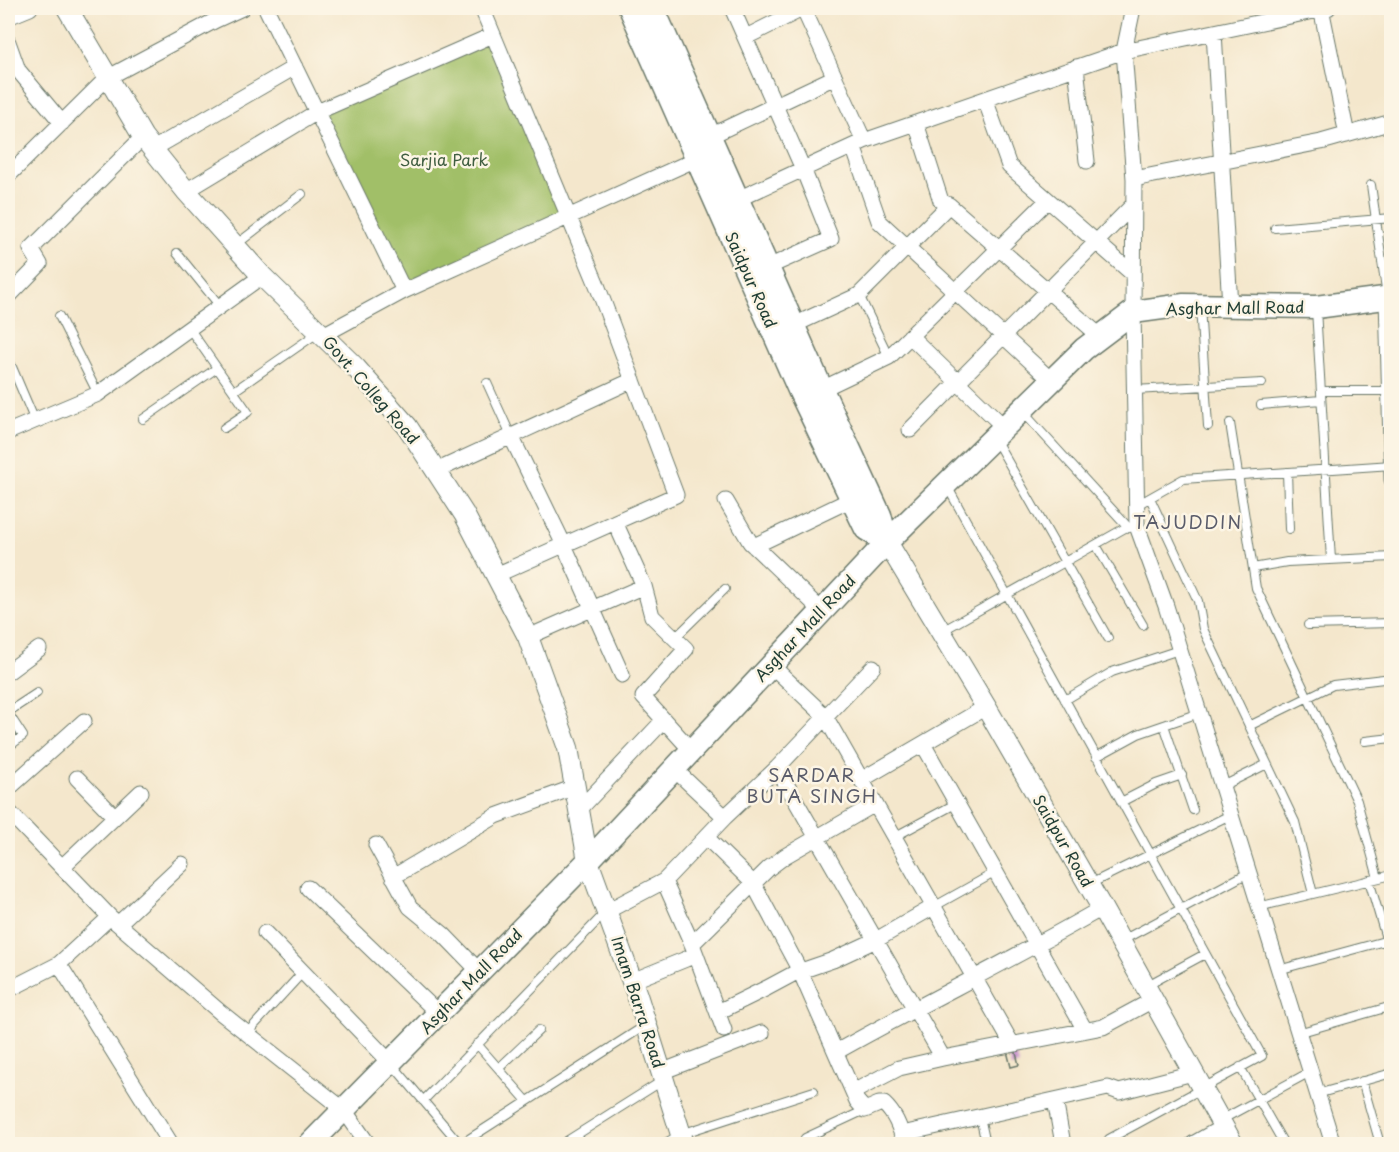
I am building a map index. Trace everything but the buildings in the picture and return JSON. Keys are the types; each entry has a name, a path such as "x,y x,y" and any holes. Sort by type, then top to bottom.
{"main road":[{"name":"Saidpur Road","path":"630,8 738,199 880,515 887,542"},
{"name":"Saidpur Road","path":"653,8 799,390 866,529 887,542"},
{"name":"Asghar Mall Road","path":"310,1144 588,861 887,542 1084,349 1132,312 1184,305 1316,307 1389,298"}],"street":[{"path":"10,13 30,8"},
{"path":"8,176 107,78 213,14 243,8"},
{"path":"266,8 404,291"},
{"path":"482,8 569,217 676,495 496,575"},
{"path":"732,8 803,169 831,239 768,267"},
{"path":"746,37 804,8 835,77 859,143 879,221 1052,381"},
{"path":"1133,8 1124,51 1134,179 1132,312 1134,390 1143,501 1133,527 1179,650 1334,1144"},
{"path":"738,199 859,143 1124,51 1214,32 1279,13 1324,8 1347,135"},
{"name":"Govt. Colleg Road","path":"75,10 107,78 148,143 186,191 262,276 322,333 407,426 464,514 528,637 568,748 588,861"},
{"path":"1214,32 1230,306"},
{"path":"186,191 317,112 493,35"},
{"path":"8,42 13,75 62,123"},
{"path":"8,297 40,264 32,249 148,143 295,67"},
{"path":"1076,67 1087,161"},
{"path":"322,333 404,291 569,217 708,148 775,105 835,77"},
{"path":"985,99 1009,165 1133,274"},
{"path":"1134,179 1223,163 1347,135 1392,122"},
{"path":"916,123 941,201 949,205 1101,337"},
{"path":"822,389 889,357 1048,200"},
{"path":"910,430 1134,204"},
{"path":"794,325 859,296 949,205"},
{"path":"8,432 98,394 262,276"},
{"path":"1389,298 1392,480"},
{"path":"910,336 958,382 999,433"},
{"path":"436,471 633,380"},
{"path":"511,436 564,545 622,675"},
{"path":"754,546 852,499"},
{"path":"726,501 754,546 822,611"},
{"path":"615,522 644,586 652,616 686,649 643,697 691,750"},
{"name":"Saidpur Road","path":"887,542 1102,908 1233,1144"},
{"path":"528,637 644,586"},
{"path":"8,672 39,649"},
{"path":"771,665 825,716 1012,1044"},
{"path":"607,911 664,881 725,817 777,768 873,667"},
{"path":"861,780 986,707"},
{"path":"579,810 664,720"},
{"path":"8,789 84,721"},
{"path":"923,744 1085,1030"},
{"path":"673,768 725,817"},
{"path":"777,768 943,1058"},
{"path":"77,778 115,817"},
{"path":"393,877 496,816 575,787"},
{"path":"62,867 141,792"},
{"path":"632,981 694,950 753,883 785,856 875,804"},
{"path":"8,811 114,921 247,1033 344,1110 369,1144"},
{"path":"706,837 753,883 800,971 860,1106 865,1110 884,1104 895,1117 903,1139 980,1117 1108,1088 1119,1092 1197,1080"},
{"path":"376,845 410,907 443,934 480,972"},
{"name":"Imam Barra Road","path":"588,861 632,981 683,1139"},
{"path":"8,990 59,964 182,864"},
{"path":"664,881 694,950 724,1030"},
{"path":"308,888 439,1014"},
{"path":"718,1012 800,971 833,960 876,940 935,906"},
{"path":"836,1052 914,1008 1038,945 1102,908"},
{"path":"265,933 391,1063"},
{"path":"59,964 171,1144"},
{"path":"853,1092 899,1068 1103,1027 1149,993"},
{"path":"662,1076 762,1033"},
{"path":"1055,1100 1063,1144"},
{"path":"1193,1144 1221,1124"}],"lane":[{"path":"1371,185 1389,298"},
{"path":"235,245 302,194"},
{"path":"1275,228 1392,218"},
{"path":"177,253 220,306"},
{"path":"859,296 889,357"},
{"path":"1199,306 1208,426"},
{"path":"1316,307 1330,560"},
{"path":"59,316 98,394"},
{"path":"189,328 248,412 224,428"},
{"path":"234,391 322,333"},
{"path":"12,367 35,420"},
{"path":"143,418 217,368"},
{"path":"1134,390 1262,382"},
{"path":"487,383 511,436"},
{"path":"1321,391 1390,385"},
{"path":"1261,405 1321,400"},
{"path":"941,632 1096,545 1133,527 1022,411"},
{"path":"1230,423 1256,588 1357,801 1378,878"},
{"path":"999,433 1065,562 1108,638"},
{"path":"1313,894 1295,822 1203,629 1198,601 1143,501 1183,479 1391,465"},
{"path":"1287,472 1289,529"},
{"path":"946,484 1262,1056 1240,1067 1197,1080 1109,1139"},
{"path":"1096,545 1143,626"},
{"path":"1253,568 1287,561 1392,557"},
{"path":"675,638 725,589"},
{"path":"1308,625 1392,623"},
{"path":"1065,700 1112,672 1179,650"},
{"path":"1249,726 1333,685 1392,678"},
{"path":"8,747 23,736 8,713 37,693"},
{"path":"1096,757 1138,734 1198,713"},
{"path":"1164,725 1193,810"},
{"path":"1365,741 1392,738"},
{"path":"1221,787 1267,764"},
{"path":"1121,802 1156,784 1182,775"},
{"path":"894,837 957,802"},
{"path":"1088,885 1230,815"},
{"path":"935,906 996,872"},
{"path":"1120,941 1248,873"},
{"path":"1258,907 1392,875"},
{"path":"1369,880 1389,939 1392,959"},
{"path":"423,1101 607,911"},
{"path":"1278,970 1389,939"},
{"path":"1149,993 1205,954"},
{"path":"247,1033 303,972"},
{"path":"1298,1033 1392,1006"},
{"path":"391,1063 460,1144 646,1024"},
{"path":"498,1068 539,1030"},
{"path":"477,1044 527,1101"},
{"path":"1240,1067 1284,1144"},
{"path":"1221,1124 1258,1100 1310,1072"},
{"path":"1317,1094 1392,1073"},
{"path":"562,1144 662,1076"},
{"path":"1362,1082 1380,1144"},
{"path":"664,1144 814,1091"},
{"path":"804,1138 865,1110"},
{"path":"980,1117 986,1144"}],"green space":[{"name":"Sarjia Park","path":"493,35 569,217 404,291 317,112"}],"district":[{"name":"TAJUDDIN","path":"1188,523"},
{"name":"SARDAR BUTA SINGH","path":"812,786"}]}
